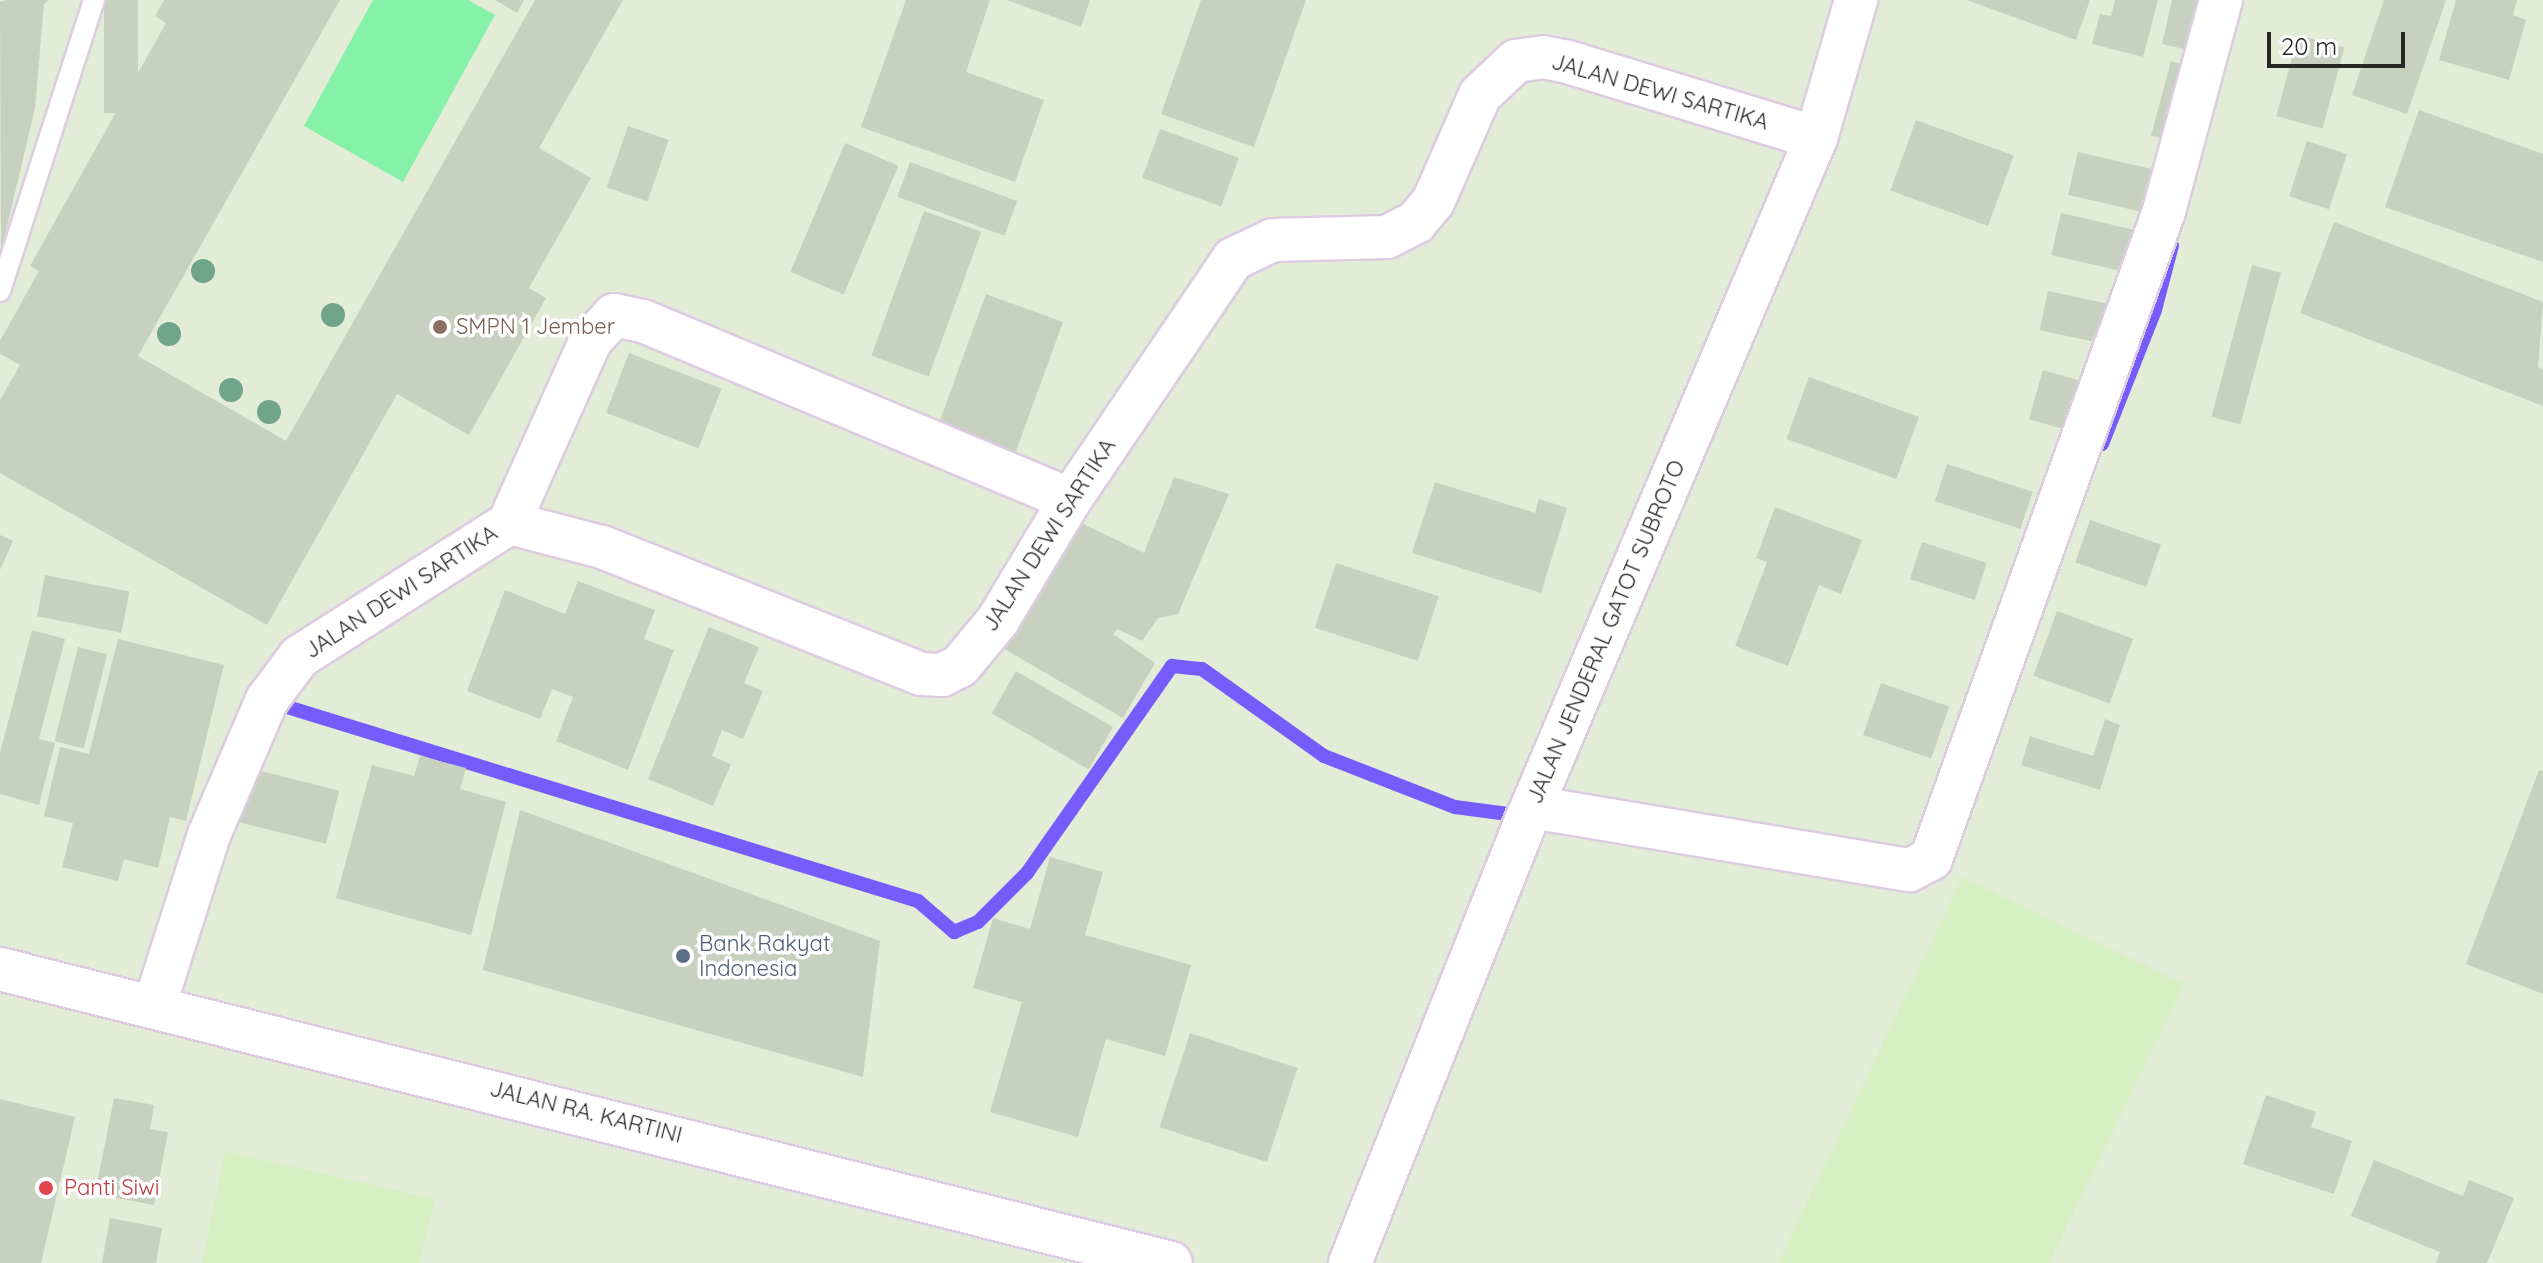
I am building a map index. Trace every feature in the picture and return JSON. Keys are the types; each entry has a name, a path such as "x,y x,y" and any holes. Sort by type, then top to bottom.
{"street":[{"name":"JALAN JENDERAL GATOT SUBROTO","path":"1350,1263 1532,807 1816,138 1856,0"},
{"path":"1532,807 1910,870 1931,859 2164,211 2221,0"},
{"name":"JALAN DEWI SARTIKA","path":"155,1004 209,835 267,700 299,657 357,617 509,523 602,547 921,674 942,675 960,666 998,620 1070,500 1233,259 1273,240 1387,237 1416,222 1433,202 1480,95 1516,61 1543,57 1568,62 1816,138"},
{"path":"509,523 591,340 614,315 643,321 1070,500"},
{"name":"JALAN RA. KARTINI","path":"0,969 155,1004 1171,1263"}],"lane":[{"path":"0,291 94,0"}],"shaded area":[{"path":"1962,877 2185,984 2049,1263 1778,1263"},
{"path":"225,1151 435,1199 420,1263 202,1263"}],"green space":[{"path":"373,0 468,0 495,15 403,182 304,126"}],"building":[{"path":"49,0 44,4 35,108 1,252 0,2"},
{"path":"104,0 138,0 138,113 104,113"},
{"name":"SMPN 1 Jember","path":"164,0 340,0 138,356 286,441 535,0 623,0 539,148 591,178 529,288 546,298 469,435 397,394 267,625 0,473 0,400 20,365 0,354 0,341 39,271 30,266 166,23 155,16"},
{"path":"495,0 524,0 517,13"},
{"path":"906,0 990,0 966,72 1044,100 1015,182 861,127"},
{"path":"1007,0 1090,0 1081,27"},
{"path":"1201,0 1306,0 1254,147 1161,114"},
{"path":"1967,0 2090,0 2076,40"},
{"path":"2115,0 2158,0 2143,57 2092,44 2100,14 2111,16"},
{"path":"2172,0 2208,0 2197,52 2162,44"},
{"path":"2384,0 2446,0 2407,114 2352,95"},
{"path":"2456,0 2517,0 2513,15 2526,20 2509,80 2439,60"},
{"path":"2298,35 2344,47 2323,129 2276,116"},
{"path":"2171,61 2197,68 2177,142 2151,135"},
{"path":"2419,110 2543,154 2543,262 2385,207"},
{"path":"1916,120 2014,156 1988,226 1890,190"},
{"path":"628,126 669,140 647,201 607,187"},
{"path":"1160,129 1239,158 1221,207 1142,178"},
{"path":"2307,141 2347,154 2329,209 2289,196"},
{"path":"845,143 898,166 844,295 790,272"},
{"path":"2078,152 2155,170 2145,213 2068,195"},
{"path":"910,162 1017,201 1004,236 897,197"},
{"path":"924,211 981,232 929,377 871,356"},
{"path":"2061,213 2139,231 2129,273 2051,255"},
{"path":"2334,222 2543,302 2538,367 2543,369 2543,406 2300,313"},
{"path":"2252,265 2281,273 2240,424 2211,417"},
{"path":"2048,291 2113,305 2104,344 2040,330"},
{"path":"986,294 1063,322 1011,466 934,438"},
{"path":"629,353 721,388 698,448 606,413"},
{"path":"2043,370 2086,382 2072,431 2029,419"},
{"path":"1809,377 1919,417 1896,479 1786,439"},
{"path":"1947,464 2033,492 2021,529 1935,501"},
{"path":"1174,477 1229,494 1178,614 1158,618 1142,641 1118,629 1113,634 1155,663 1123,718 1001,647 1075,520 1144,553"},
{"path":"1435,482 1535,513 1539,499 1567,508 1541,593 1412,553"},
{"path":"1775,507 1862,540 1841,594 1819,585 1788,666 1735,646 1767,562 1756,558"},
{"path":"2090,520 2161,544 2146,587 2075,563"},
{"path":"0,535 13,541 0,570"},
{"path":"1922,542 1987,563 1975,600 1910,579"},
{"path":"1336,563 1439,596 1418,661 1315,628"},
{"path":"45,575 129,591 121,633 37,616"},
{"path":"578,581 655,610 644,639 674,650 628,770 556,741 573,697 552,689 540,719 467,691 505,590 565,614"},
{"path":"2057,611 2133,639 2110,704 2033,676"},
{"path":"709,627 759,647 744,683 763,691 743,739 722,730 712,756 731,764 713,806 648,779"},
{"path":"32,630 65,639 39,739 55,743 39,805 0,794 0,753"},
{"path":"118,639 224,665 186,821 170,817 158,868 124,859 118,881 62,867 73,823 44,816 60,747 89,754"},
{"path":"78,647 107,654 84,748 55,741"},
{"path":"1016,671 1113,727 1088,769 992,713"},
{"path":"1881,683 1949,706 1931,758 1863,735"},
{"path":"2105,719 2120,725 2100,790 2021,765 2030,736 2093,756"},
{"path":"420,756 466,768 460,789 506,802 471,935 336,898 372,765 414,776"},
{"path":"249,768 339,790 326,844 236,821"},
{"path":"2539,770 2543,771 2543,994 2466,964"},
{"name":"Bank Rakyat Indonesia","path":"520,810 880,941 863,1077 483,970"},
{"path":"1050,857 1103,872 1085,935 1191,965 1165,1056 1106,1039 1078,1137 990,1112 1022,1002 973,988 993,918 1030,929"},
{"path":"1190,1033 1297,1068 1267,1162 1159,1127"},
{"path":"2266,1095 2316,1112 2311,1127 2352,1141 2334,1194 2243,1164"},
{"path":"114,1098 154,1105 150,1129 168,1132 154,1205 95,1194"},
{"path":"0,1099 75,1117 41,1263 0,1263"},
{"path":"2374,1160 2463,1196 2469,1180 2514,1198 2487,1263 2436,1263 2440,1252 2351,1216"},
{"path":"110,1218 162,1228 156,1263 102,1263"}],"waterway":[{"path":"2102,444 2155,310 2172,245"},
{"path":"271,702 918,901 954,932 978,922 1027,873 1172,666 1202,669 1324,756 1455,807 1523,816"}],"place":[{"name":"SMPN 1 Jember","path":"440,327"},
{"name":"Bank Rakyat Indonesia","path":"683,956"},
{"name":"Panti Siwi","path":"46,1188"}]}
